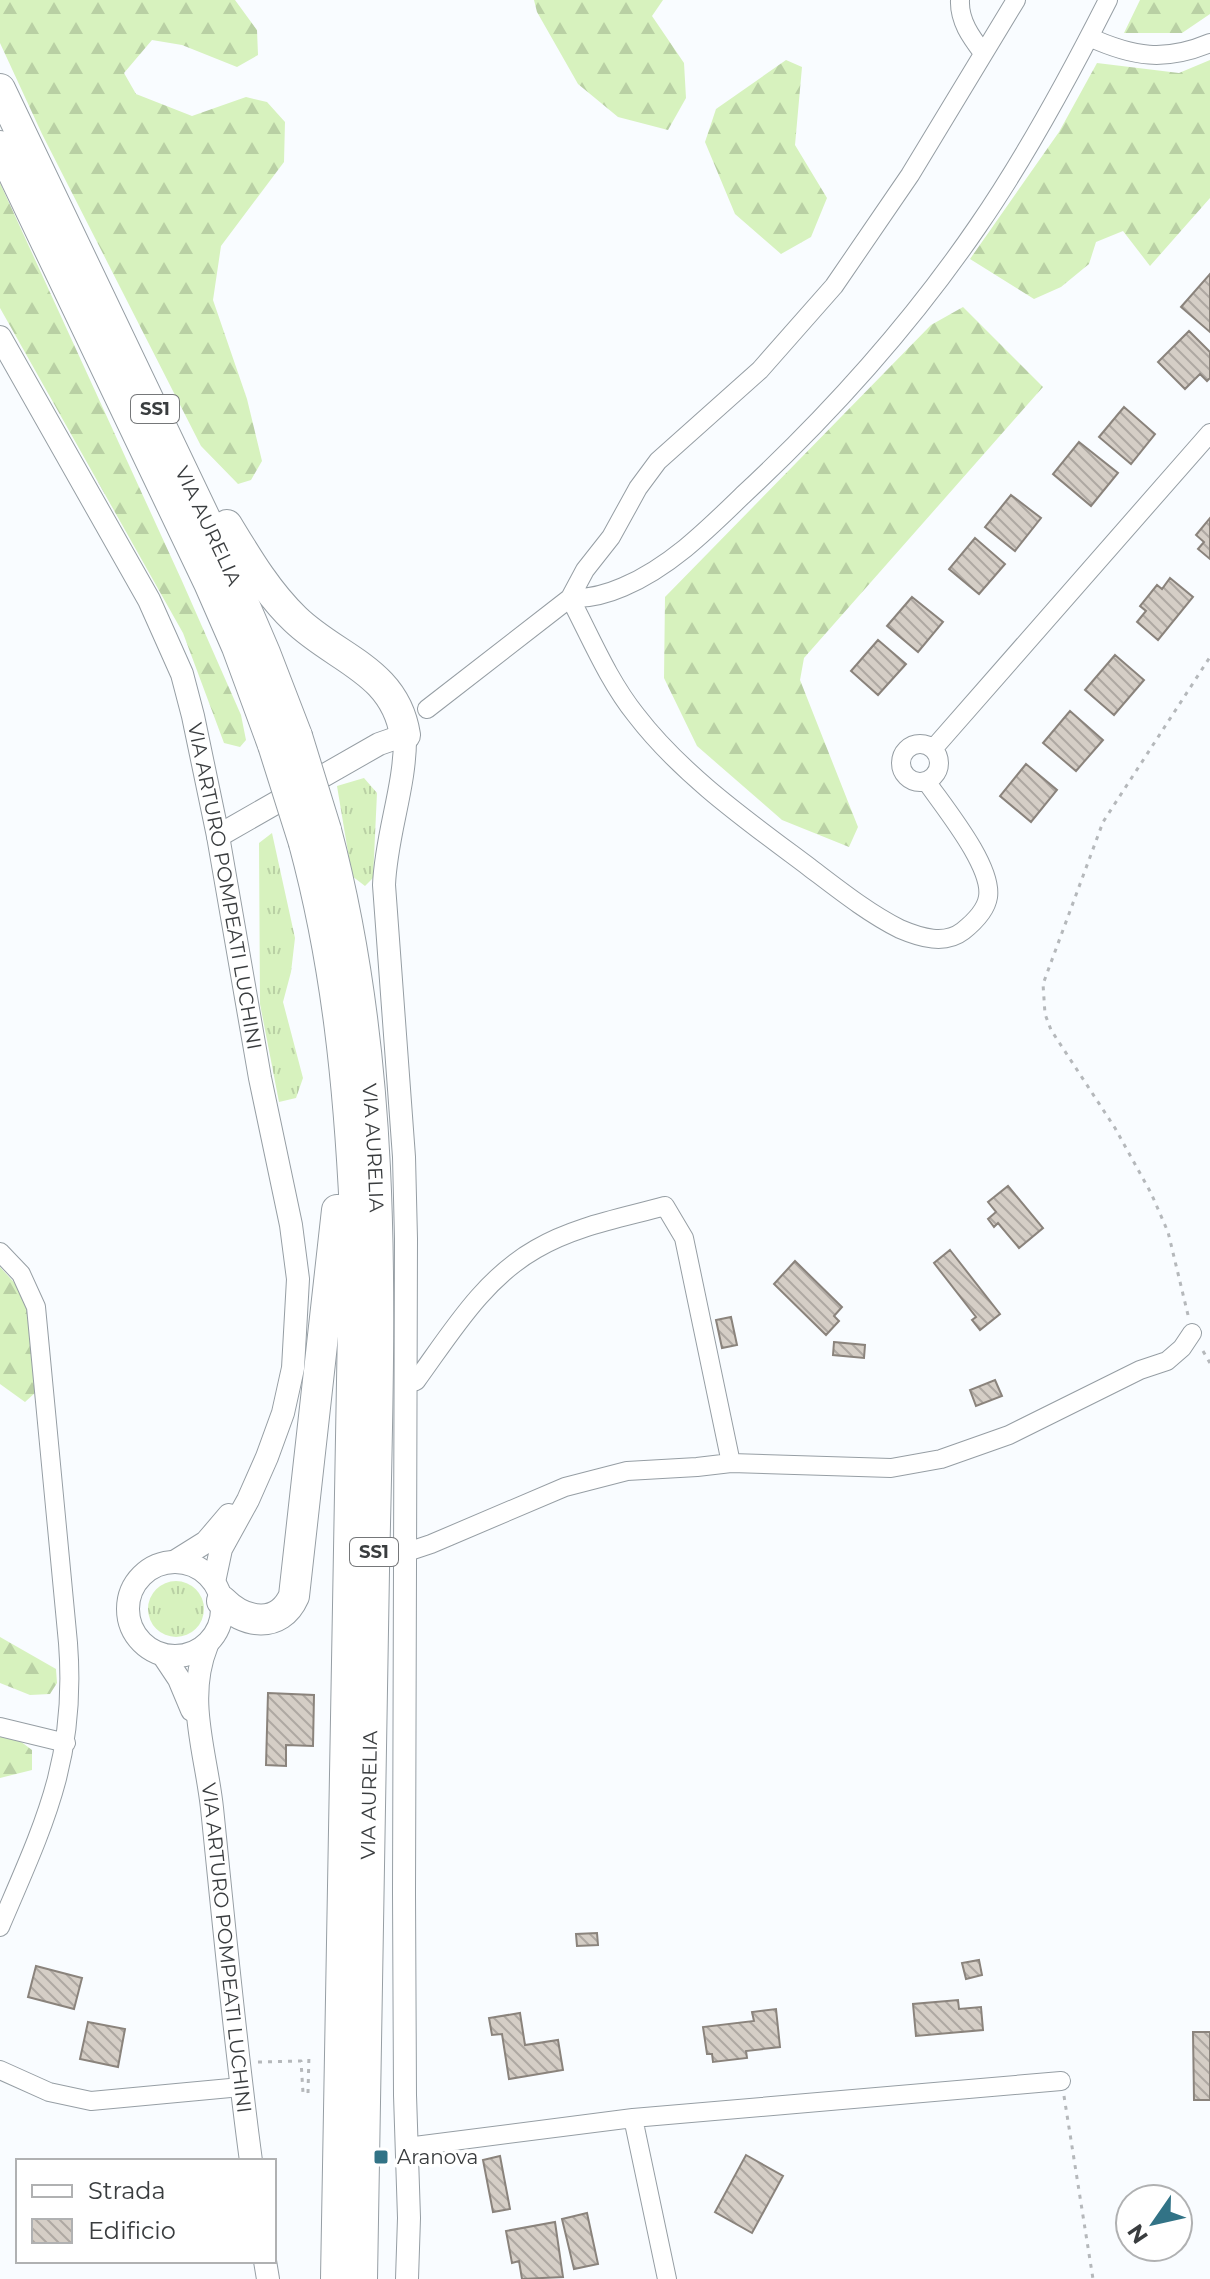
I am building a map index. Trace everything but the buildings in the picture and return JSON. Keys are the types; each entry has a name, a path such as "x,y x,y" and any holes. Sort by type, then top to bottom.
{"highway":[{"name":"VIA AURELIA","path":"0,89 226,562 265,653 285,741 363,1007 378,1180 378,1358 366,1900 362,2279"},
{"name":"VIA AURELIA","path":"0,146 203,569 237,647 285,741"},
{"path":"68,230 142,359 224,519 250,562 300,624 363,668 383,686 400,713 405,735"},
{"name":"VIA AURELIA","path":"315,837 350,1108 355,1213 336,2279"},
{"path":"218,1591 241,1616 253,1621 283,1612 294,1596 336,1234 333,1045 336,989"}],"street":[{"path":"960,0 966,29 983,53"},
{"path":"427,709 570,598 585,570 611,537 638,488 658,461 760,370 834,286 910,175 1016,0"},
{"path":"570,598 582,599 624,587 674,557 696,540 816,425 928,294 967,243 992,205 1108,0"},
{"path":"1089,37 1107,46 1167,57 1210,43"},
{"name":"VIA ARTURO POMPEATI LUCHINI","path":"0,337 149,600 188,693 291,1225 298,1279 293,1368 283,1413 248,1500 221,1549 218,1591"},
{"path":"933,749 1210,433"},
{"path":"570,598 628,704 645,727 694,776 783,848 868,909 901,929 946,940 955,937 972,923 988,901 987,879 926,781"},
{"path":"218,836 379,744 405,735 404,765 384,885 404,1157 407,2279"},
{"path":"916,744 933,749 937,754 936,773 926,781 919,782 903,772 901,761 906,750 916,744"},
{"path":"405,1384 416,1381 474,1301 506,1269 536,1248 579,1230 665,1206 684,1238 731,1463"},
{"path":"0,1252 21,1274 36,1307 70,1665 66,1743 49,1812 0,1927"},
{"path":"404,1553 557,1491 596,1478 643,1469 731,1463 891,1468 941,1459 1022,1430 1140,1370 1167,1361 1182,1348 1192,1333"},
{"name":"VIA ARTURO POMPEATI LUCHINI","path":"174,1562 206,1542 258,1475"},
{"path":"159,1564 189,1564 203,1571 218,1591 220,1625 207,1645 193,1653 163,1655 149,1649 138,1639 131,1625 128,1611 136,1582 146,1571 159,1564"},
{"name":"VIA ARTURO POMPEATI LUCHINI","path":"207,1645 201,1658 197,1688 199,1735 211,1804 251,2159"},
{"name":"VIA ARTURO POMPEATI LUCHINI","path":"163,1655 185,1692 199,1735"},
{"path":"0,1727 66,1743"},
{"path":"0,2070 58,2095 91,2101 241,2087"},
{"path":"407,2147 633,2118 1061,2081"},
{"path":"633,2118 667,2279"}],"path":[{"path":"1192,1333 1168,1232 1151,1193 1115,1128 1051,1030 1042,999 1043,984 1103,822 1210,657"},
{"path":"239,2063 301,2061 303,2093 308,2093 309,2054"},
{"path":"1061,2081 1093,2279"}],"green space":[{"path":"0,0 235,0 257,30 258,55 237,67 182,45 152,40 124,73 136,94 192,116 246,97 267,102 285,122 284,162 221,246 213,300 247,399 262,461 251,480 238,484 201,446 42,134 0,43"},
{"path":"534,0 663,0 652,16 684,63 686,98 668,130 618,117 578,84 537,12"},
{"path":"1140,0 1210,0 1210,14 1182,33 1124,33"},
{"path":"786,60 802,67 795,145 827,198 811,237 781,254 735,214 705,142 716,109"},
{"path":"1210,60 1210,198 1150,266 1123,231 1096,242 1089,264 1061,287 1034,299 970,259 1059,132 1097,63 1179,73"},
{"path":"0,183 241,715 246,740 240,747 224,743 183,633 0,308"},
{"path":"963,307 1043,387 804,658 800,680 858,827 849,847 782,820 697,746 664,678 665,597 931,325"},
{"path":"364,778 377,793 373,878 365,886 352,876 337,786"},
{"path":"272,833 295,938 283,1002 303,1078 296,1098 279,1102 260,1004 259,843"},
{"path":"0,1267 22,1291 27,1306 36,1392 25,1402 0,1384"},
{"path":"176,1581 196,1589 204,1609 196,1629 176,1637 156,1629 148,1609 156,1589"},
{"path":"0,1637 56,1669 57,1683 50,1694 30,1695 0,1683"},
{"path":"0,1734 16,1738 32,1750 32,1770 0,1778"}],"place":[{"name":"Aranova","path":"381,2157"}]}
